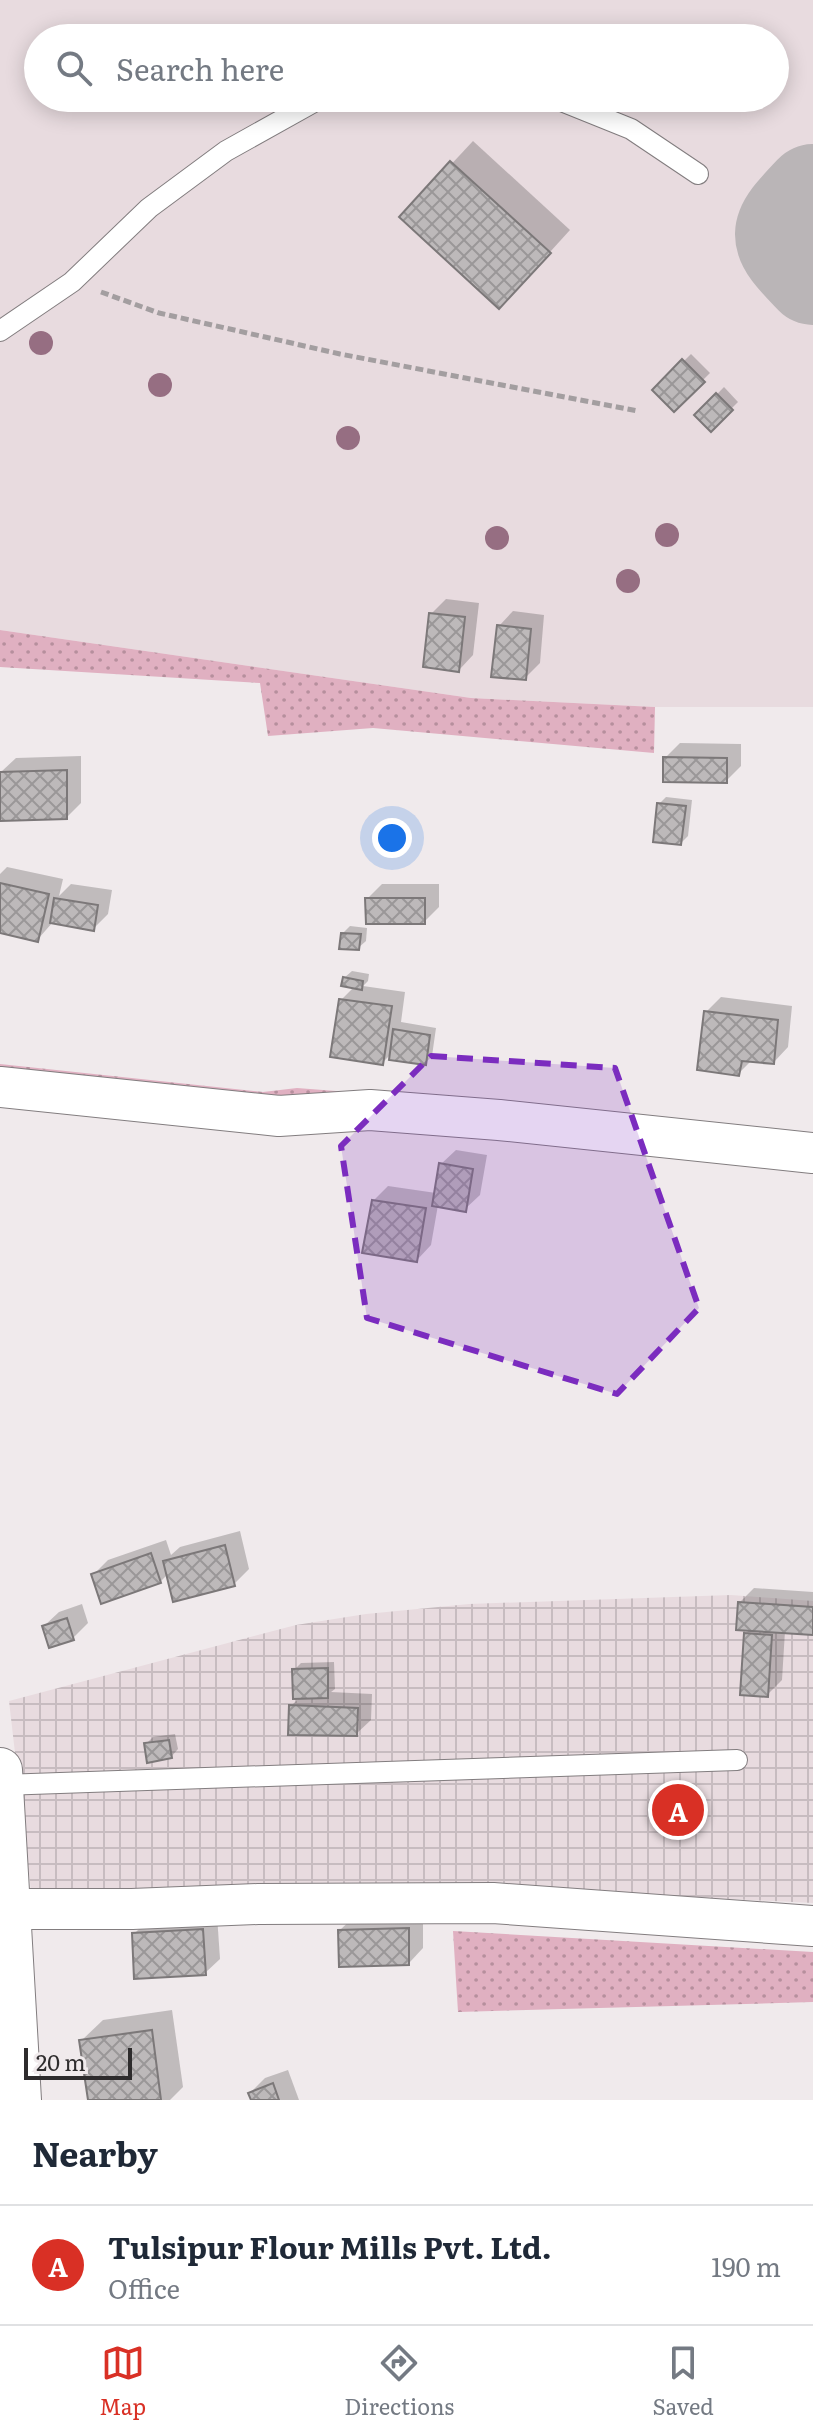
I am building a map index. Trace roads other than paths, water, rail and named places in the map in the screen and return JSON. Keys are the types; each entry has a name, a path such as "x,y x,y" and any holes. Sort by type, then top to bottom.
{"main road":[{"path":"1,1778 19,2100"}],"street":[{"path":"0,1087 279,1116 370,1110 499,1120 813,1153"},
{"path":"8,1909 493,1903 813,1926"}],"lane":[{"path":"0,331 72,282 149,208 226,151 296,112"},
{"path":"589,112 631,129 698,174"},
{"path":"1,1778 737,1760"}],"place":[{"name":"Tulsipur Flour Mills Pvt. Ltd.","path":"678,1810"}]}
